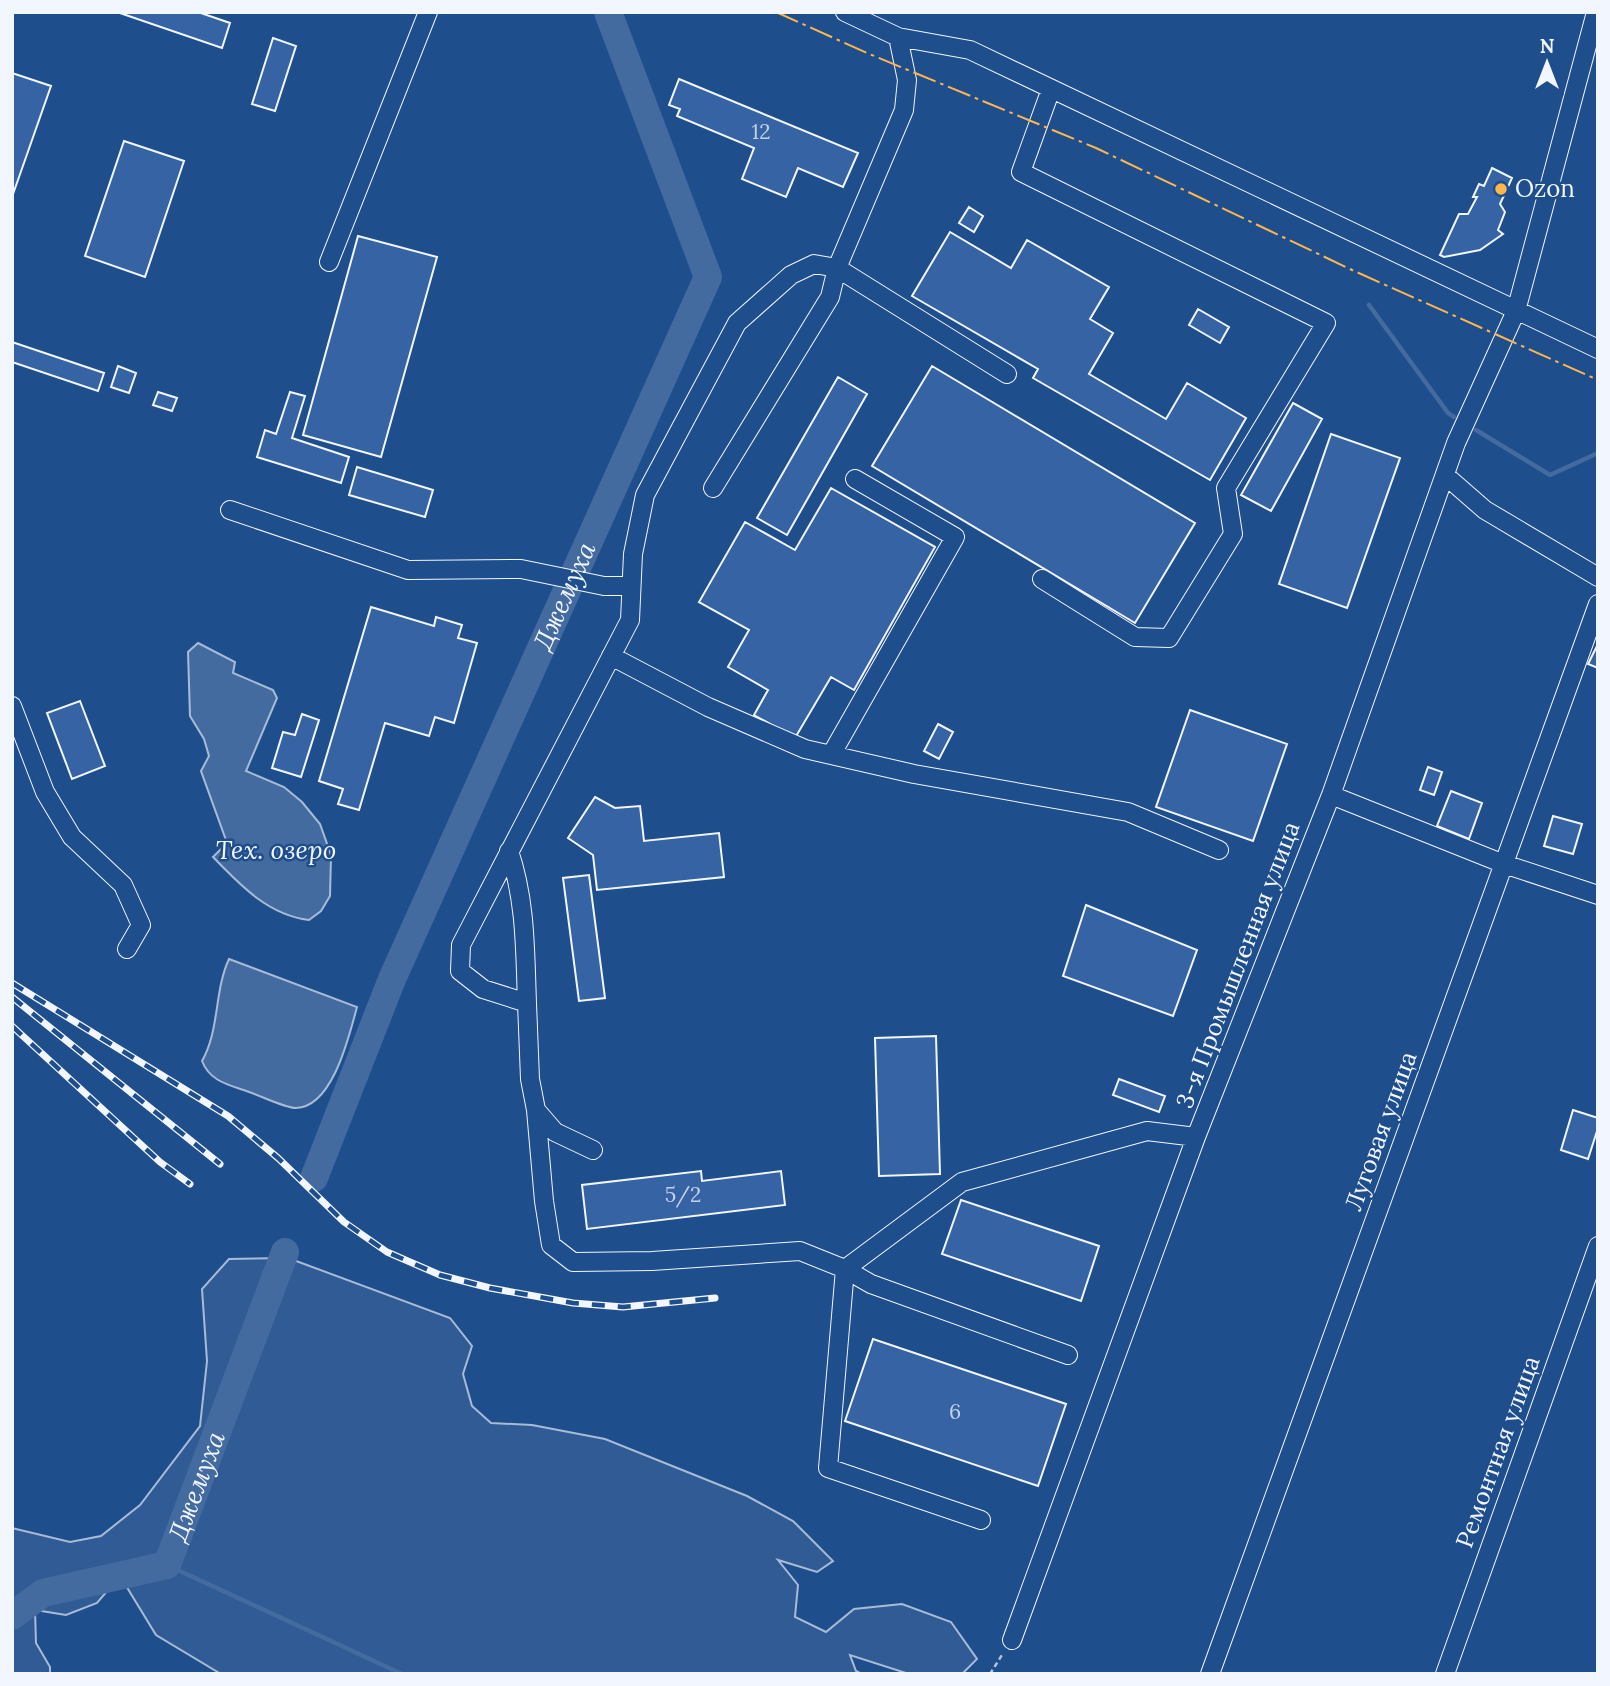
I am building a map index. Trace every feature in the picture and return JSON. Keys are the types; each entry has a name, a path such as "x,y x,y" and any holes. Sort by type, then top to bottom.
{"street":[{"path":"329,262 428,12"},
{"path":"845,12 898,37 970,50 1598,349"},
{"name":"3-я Промышленная улица","path":"1012,1640 1196,1138 1331,795 1457,443 1516,311 1596,12"},
{"path":"713,488 830,297 837,268 904,110 907,80 898,37"},
{"path":"1042,579 1135,637 1169,638 1233,534 1226,488 1326,323 1021,172 1051,89"},
{"path":"527,1003 483,989 460,971 461,944 630,620 633,554 645,495 737,323 791,275 814,264 837,268 1007,374"},
{"path":"1446,476 1485,510 1598,577"},
{"path":"831,755 955,537 855,479"},
{"path":"230,510 408,570 521,569 604,586 631,586"},
{"name":"Луговая улица","path":"1210,1674 1598,604"},
{"path":"611,656 708,708 805,750 914,774 1128,812 1219,850"},
{"path":"12,706 45,792 72,837 123,885 141,925 127,949"},
{"path":"1331,795 1504,864 1598,895"},
{"path":"509,851 524,912 530,1079 551,1245 573,1262 652,1261 800,1251 845,1269 871,1284 1068,1355"},
{"path":"536,1110 555,1132 593,1150"},
{"path":"981,1520 828,1468 845,1269 962,1182 1147,1131 1196,1138"},
{"name":"Ремонтная улица","path":"1445,1674 1598,1247"}],"path":[{"path":"990,1674 1012,1640"}],"shaded area":[{"path":"288,1258 450,1318 472,1346 463,1374 472,1406 491,1423 532,1425 605,1439 747,1496 793,1521 833,1561 817,1572 778,1560 798,1585 795,1617 826,1632 854,1609 902,1604 951,1622 977,1659 962,1674 909,1674 850,1655 856,1671 862,1674 221,1674 156,1635 120,1576 97,1603 66,1615 35,1610 36,1643 50,1667 50,1674 12,1674 12,1528 70,1542 101,1536 140,1505 200,1426 207,1361 202,1289 229,1259"}],"water":[{"name":"Тех. озеро","path":"198,643 235,662 233,673 273,690 277,698 246,771 284,787 302,802 320,824 331,855 330,896 321,911 309,920 280,912 268,905 244,888 213,857 227,843 201,771 209,756 204,739 190,716 188,652"},
{"path":"229,959 357,1007 337,1068 320,1096 309,1105 296,1108 279,1104 221,1082 210,1074 202,1061 212,1036 221,984"}],"building":[{"path":"117,12 198,12 230,23 222,48"},
{"path":"273,38 296,46 275,111 252,104"},
{"path":"12,73 51,86 12,197"},
{"path":"679,79 858,153 843,187 798,168 786,197 742,179 754,148 677,116 680,109 669,105"},
{"path":"124,141 184,161 145,277 85,256"},
{"path":"1492,168 1512,178 1500,204 1505,212 1498,230 1503,234 1480,250 1444,257 1440,255 1459,214 1468,214 1477,197 1473,197 1479,184 1484,186"},
{"path":"969,207 983,216 974,232 959,223"},
{"path":"950,232 1011,268 1027,240 1109,287 1090,319 1113,333 1089,374 1166,419 1187,383 1246,418 1210,480 1033,378 1038,369 912,296"},
{"path":"358,236 437,257 381,457 303,435"},
{"path":"1198,309 1229,327 1220,343 1189,325"},
{"path":"12,342 104,373 98,391 12,362"},
{"path":"118,366 136,373 129,393 111,387"},
{"path":"932,366 1195,523 1135,623 872,466"},
{"path":"838,377 867,394 787,535 757,518"},
{"path":"158,392 177,398 172,411 153,405"},
{"path":"290,392 305,396 292,438 349,457 341,483 257,457 265,430 276,434"},
{"path":"1293,403 1322,419 1271,511 1241,495"},
{"path":"1331,434 1400,458 1347,608 1279,584"},
{"path":"357,467 433,490 425,517 349,495"},
{"path":"831,488 935,547 854,690 831,677 795,738 754,715 768,690 728,667 749,630 699,602 745,522 795,550"},
{"path":"371,607 434,626 436,617 462,625 458,638 477,643 454,723 435,717 429,736 385,723 359,810 338,804 343,789 319,781"},
{"path":"1598,644 1598,668 1588,664"},
{"path":"80,701 105,766 72,779 47,713"},
{"path":"1190,710 1287,744 1253,841 1156,807"},
{"path":"302,714 319,720 301,777 272,768 283,732 295,735"},
{"path":"938,724 953,732 939,759 924,751"},
{"path":"1428,767 1442,772 1434,795 1420,790"},
{"path":"1451,791 1482,803 1469,839 1437,826"},
{"path":"595,797 615,808 640,806 644,841 719,833 724,877 597,890 593,855 568,838"},
{"path":"1553,816 1582,824 1573,854 1544,846"},
{"path":"589,875 605,998 579,1001 563,878"},
{"path":"1086,905 1197,950 1173,1016 1063,976"},
{"path":"936,1036 940,1174 879,1176 875,1038"},
{"path":"1119,1079 1165,1096 1159,1112 1113,1095"},
{"path":"1573,1110 1598,1118 1598,1128 1588,1159 1561,1150"},
{"path":"701,1171 702,1181 781,1171 785,1205 587,1229 582,1185"},
{"path":"961,1200 1099,1246 1081,1301 942,1254"},
{"path":"873,1339 1066,1404 1038,1486 845,1421"}],"waterway":[{"name":"Джемуха","path":"314,1178 392,979 708,277 608,12"},
{"path":"1369,305 1448,413 1454,417"},
{"path":"1476,430 1550,475 1598,453"},
{"name":"Джемуха","path":"12,1616 43,1593 167,1565 285,1252"},
{"path":"167,1565 402,1674"}],"railway":[{"path":"12,983 228,1116 278,1158 344,1222 387,1252 440,1275 490,1288 573,1303 623,1307 715,1298"},
{"path":"12,997 220,1164"},
{"path":"12,1026 160,1162 190,1184"}],"power":[{"path":"776,12 867,53 1096,148 1352,270 1598,380"}],"place":[{"name":"Ozon","path":"1501,189"}]}
